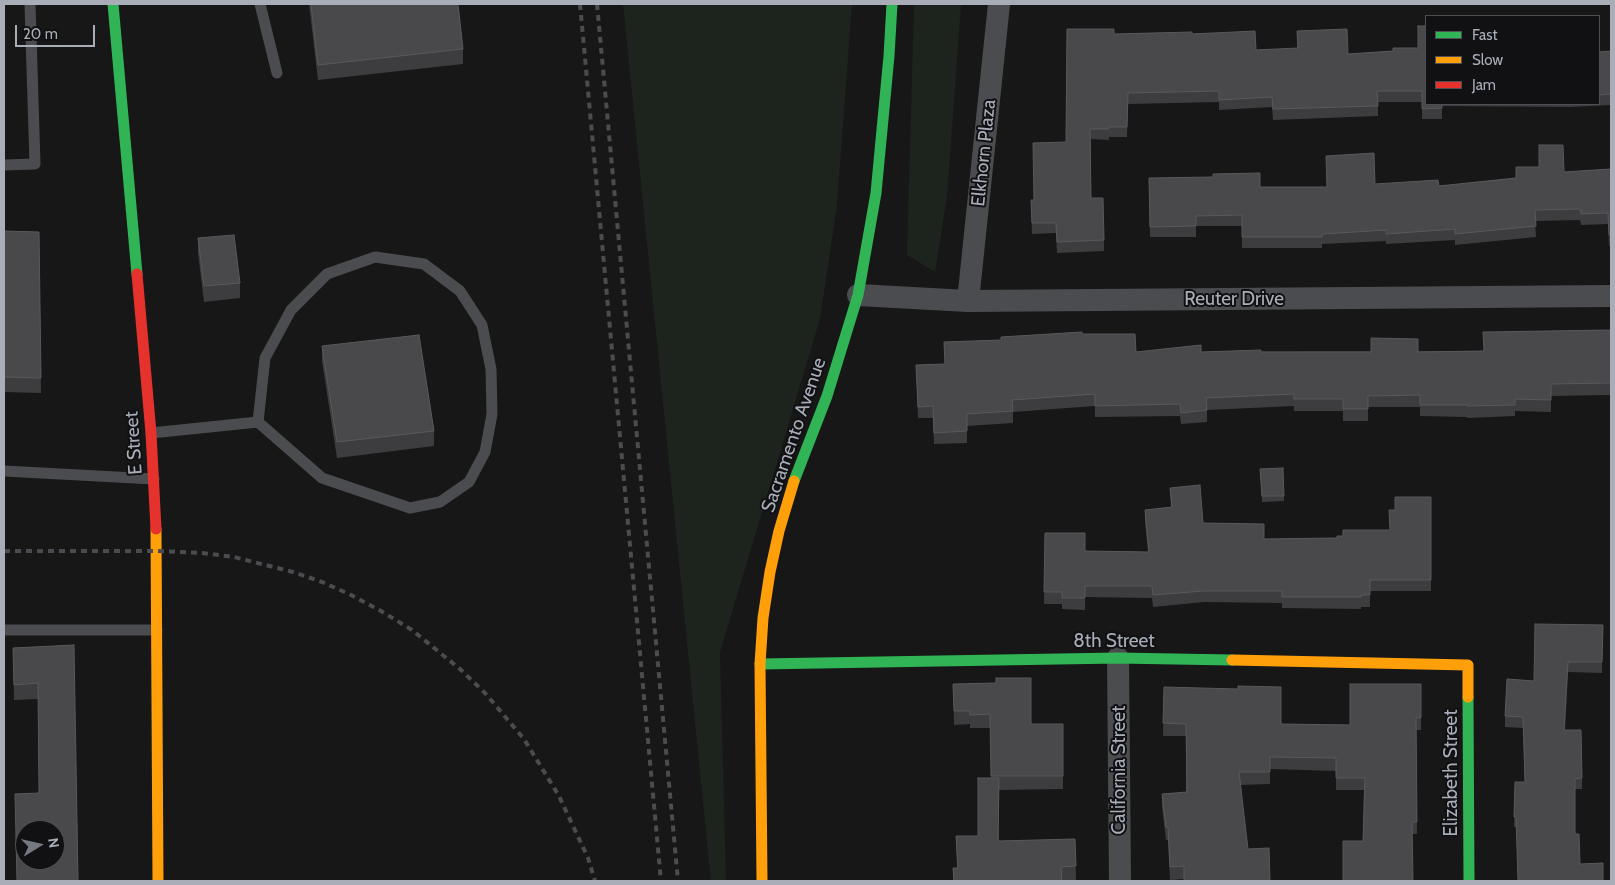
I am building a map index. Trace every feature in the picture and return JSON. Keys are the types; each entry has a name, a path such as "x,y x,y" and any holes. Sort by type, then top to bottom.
{"street":[{"name":"E Street","path":"113,4 154,479 157,551 158,881"},
{"name":"Sacramento Avenue","path":"762,881 760,664 763,618 778,531 792,487 827,396 858,294 876,194 892,4"},
{"name":"Elkhorn Plaza","path":"968,301 999,4"},
{"name":"Reuter Drive","path":"858,294 968,301 1611,296"},
{"name":"8th Street","path":"760,664 1118,658 1468,665"},
{"name":"California Street","path":"1118,658 1120,881"},
{"name":"Elizabeth Street","path":"1468,665 1469,881"}],"lane":[{"path":"4,165 35,164 30,4"},
{"path":"260,4 277,73"},
{"path":"151,433 258,422 322,478 410,508 440,502 468,482 485,452 492,414 492,370 482,324 460,291 424,264 374,257 327,274 291,310 265,358 258,422"},
{"path":"4,471 154,479"},
{"path":"4,630 157,630"}],"shaded area":[{"path":"623,4 852,4 837,205 820,319 720,652 726,881 711,881"},
{"path":"914,4 961,4 947,197 935,272 907,255"}],"building":[{"path":"311,4 458,4 463,49 318,65"},
{"path":"1418,26 1425,26 1425,105 1442,105 1442,108 1422,109 1422,91 1377,91 1378,106 1273,109 1272,97 1219,100 1219,91 1128,93 1127,127 1090,129 1091,198 1103,198 1104,240 1057,242 1056,223 1032,223 1031,200 1034,200 1033,143 1066,142 1067,29 1114,29 1114,34 1192,32 1192,34 1255,31 1256,50 1298,48 1297,31 1347,29 1348,54 1393,51 1393,48 1418,48"},
{"path":"1611,51 1611,94 1600,95 1600,52"},
{"path":"1539,145 1563,145 1564,172 1611,169 1611,235 1609,235 1608,213 1581,214 1580,209 1535,210 1536,226 1455,234 1455,229 1386,234 1386,230 1322,234 1322,237 1242,237 1242,215 1196,216 1196,226 1150,227 1149,178 1213,177 1213,174 1260,173 1260,187 1327,187 1326,156 1374,153 1375,184 1438,180 1439,186 1516,178 1516,167 1539,167"},
{"path":"4,231 39,232 41,378 4,377"},
{"path":"234,235 240,283 204,286 198,238"},
{"path":"1611,330 1611,383 1551,384 1551,400 1515,399 1515,405 1420,405 1420,395 1368,396 1368,409 1343,409 1343,399 1294,399 1294,394 1206,398 1207,410 1181,413 1180,404 1095,406 1095,394 1012,400 1013,411 967,414 967,431 934,433 933,406 918,407 916,365 945,364 944,342 1001,340 1001,337 1082,332 1082,334 1135,334 1136,352 1201,345 1201,352 1261,350 1261,352 1371,352 1371,338 1418,339 1418,352 1484,351 1483,332"},
{"path":"419,335 434,431 337,442 322,346"},
{"path":"1283,468 1284,496 1262,496 1260,469"},
{"path":"1200,485 1203,523 1264,524 1264,539 1337,538 1337,536 1343,536 1343,530 1390,530 1389,510 1395,510 1395,497 1431,497 1431,580 1370,580 1370,595 1361,595 1361,597 1282,597 1282,591 1204,591 1153,595 1152,586 1085,586 1085,598 1062,598 1062,592 1044,592 1045,533 1085,533 1085,551 1149,552 1145,510 1172,507 1170,488"},
{"path":"1535,624 1603,625 1602,662 1568,662 1564,730 1581,730 1582,778 1575,779 1575,834 1579,834 1580,864 1603,863 1603,881 1518,881 1516,817 1514,817 1515,782 1525,782 1523,717 1505,716 1507,679 1534,681"},
{"path":"74,645 78,881 17,881 17,870 65,870 65,820 16,820 15,794 39,793 38,683 14,685 13,648"},
{"path":"996,678 1031,678 1031,724 1063,724 1063,776 991,776 990,714 970,715 970,711 954,711 953,684 996,683"},
{"path":"1350,684 1421,684 1421,718 1416,718 1417,822 1412,822 1413,881 1343,881 1343,841 1363,841 1365,778 1336,778 1336,758 1270,757 1270,772 1239,772 1248,849 1269,848 1270,881 1184,881 1184,866 1170,867 1168,827 1166,827 1162,794 1187,792 1186,724 1163,723 1164,687 1238,689 1238,686 1281,687 1281,724 1350,725"},
{"path":"978,778 999,778 998,841 1075,839 1076,866 1061,867 1062,881 954,881 953,868 958,868 956,836 978,836"}],"railway":[{"path":"580,4 661,881"},
{"path":"597,4 678,881"},
{"path":"4,551 157,551 202,553 234,557 293,572 322,582 381,611 412,630 460,669 485,693 524,739 559,796 588,858 595,881"}],"traffic: fast":[{"path":"113,4 137,274"},
{"path":"794,481 827,396 858,295 876,193 892,4"},
{"path":"760,664 1118,658 1232,660"},
{"path":"1468,697 1469,881"}],"traffic: slow":[{"path":"762,881 760,664 763,618 779,531 794,481"},
{"path":"156,529 158,881"},
{"path":"1232,660 1468,665 1468,697"}],"traffic: jam":[{"path":"137,274 151,433 156,529"}]}
